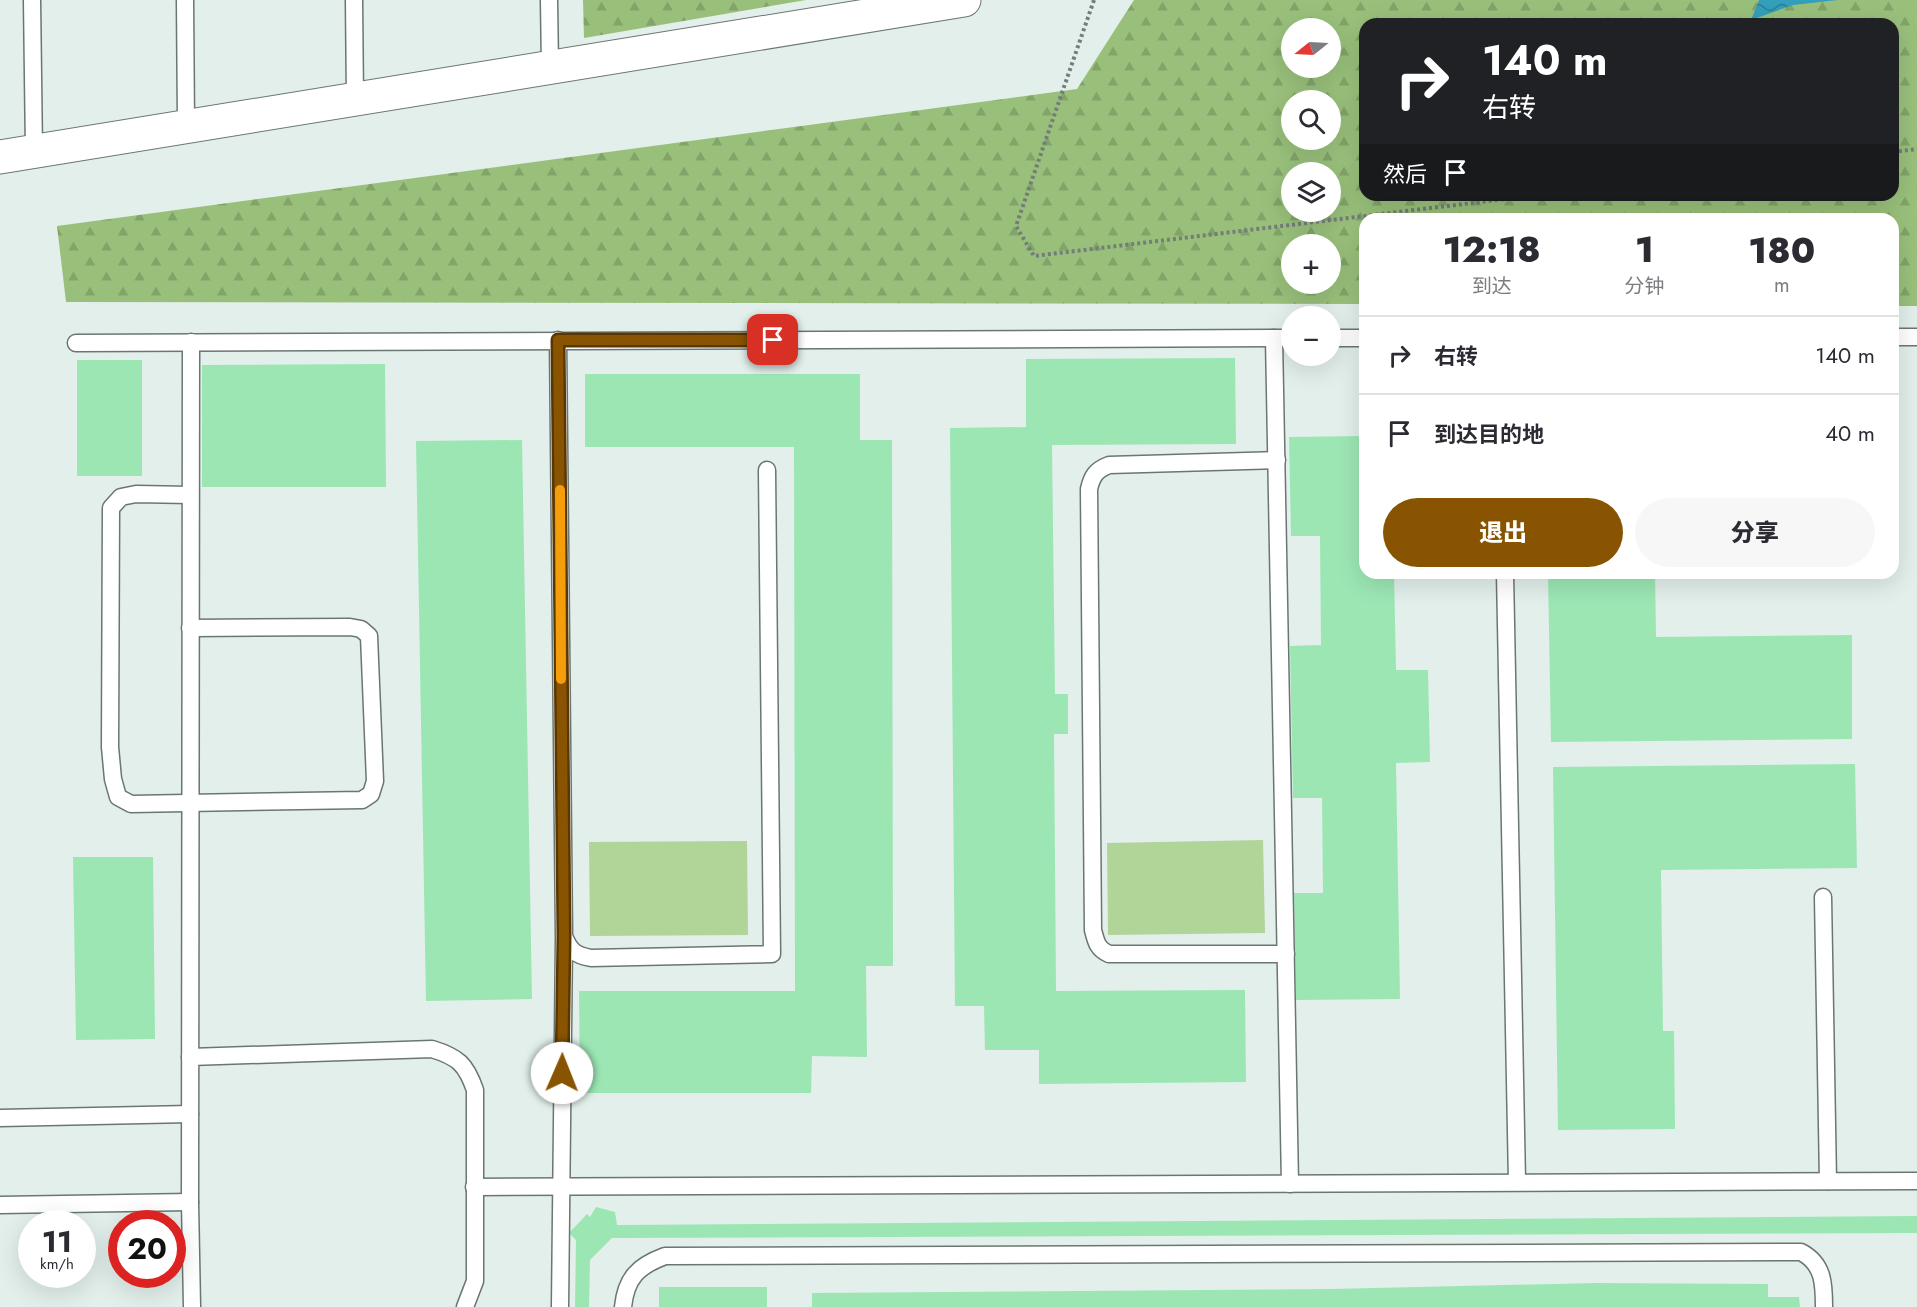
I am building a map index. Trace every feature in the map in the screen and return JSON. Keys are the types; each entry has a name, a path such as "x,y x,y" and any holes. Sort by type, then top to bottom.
{"street":[{"path":"0,157 964,0"}],"lane":[{"path":"32,0 34,152"},
{"path":"185,0 186,125"},
{"path":"354,0 355,100"},
{"path":"549,0 550,68"},
{"path":"1899,337 1917,337"},
{"path":"1274,338 1290,1184"},
{"path":"76,343 1281,338"},
{"path":"1341,338 1359,338"},
{"path":"558,340 564,936 560,1307"},
{"path":"190,342 192,1307"},
{"path":"1277,460 1109,465 1100,468 1092,477 1089,489 1093,930 1096,943 1102,951 1109,954 1286,954"},
{"path":"564,936 569,950 591,958 772,954 767,470"},
{"path":"190,495 121,496 111,508 110,747 113,779 118,797 131,804 190,804 362,800 371,794 375,781 369,636 361,629 350,627 190,628"},
{"path":"1505,579 1517,1182"},
{"path":"1823,897 1828,1181"},
{"path":"190,1057 432,1050 454,1056 470,1077 475,1090 475,1281 465,1307"},
{"path":"0,1118 190,1114"},
{"path":"474,1187 1917,1181"},
{"path":"0,1205 190,1202"},
{"path":"623,1307 626,1286 633,1274 647,1263 665,1256 1802,1252 1817,1265 1824,1283 1824,1307"}],"path":[{"path":"1094,0 1016,226 1034,256 1359,217"},
{"path":"1899,151 1917,149"},
{"path":"1389,213 1488,201"}],"green space":[{"path":"583,0 806,0 584,38"},
{"path":"1134,0 1917,0 1917,306 1899,306 1899,213 1359,213 1359,304 66,302 57,226 1077,89"},
{"path":"1263,840 1265,933 1108,935 1107,843"},
{"path":"747,841 748,935 590,936 589,842"}],"water":[{"path":"1759,0 1838,0 1793,5 1752,18"}],"building":[{"path":"1235,358 1236,444 1052,445 1055,694 1068,694 1068,734 1054,734 1056,991 1245,990 1246,1082 1039,1084 1039,1050 985,1050 984,1006 955,1006 950,428 1026,427 1026,359"},
{"path":"77,360 142,360 142,476 77,476"},
{"path":"385,364 386,487 202,487 202,365"},
{"path":"585,374 860,374 860,440 892,440 893,966 866,966 867,1057 812,1056 811,1093 580,1093 579,991 795,991 794,447 585,447"},
{"path":"1359,436 1359,579 1394,579 1396,670 1428,670 1430,762 1396,763 1400,999 1296,1000 1294,893 1323,893 1322,798 1293,798 1290,646 1321,645 1320,536 1291,536 1289,437"},
{"path":"522,440 532,999 426,1001 416,441"},
{"path":"1548,579 1655,579 1656,637 1852,635 1852,739 1551,742"},
{"path":"1855,764 1857,868 1661,870 1663,1031 1674,1031 1675,1129 1558,1130 1553,767"},
{"path":"73,857 153,857 155,1039 76,1040"},
{"path":"596,1207 615,1212 617,1225 1917,1216 1917,1233 612,1238 590,1260 589,1307 575,1307 576,1240 569,1233 587,1214 590,1217"},
{"path":"1596,1283 1768,1284 1768,1297 1799,1297 1800,1307 812,1307 812,1293 1331,1289"},
{"path":"659,1287 767,1287 767,1307 659,1307"}],"slow traffic":[{"path":"560,490 561,679"}],"route":[{"path":"562,1073 564,936 558,340 773,340"}]}
